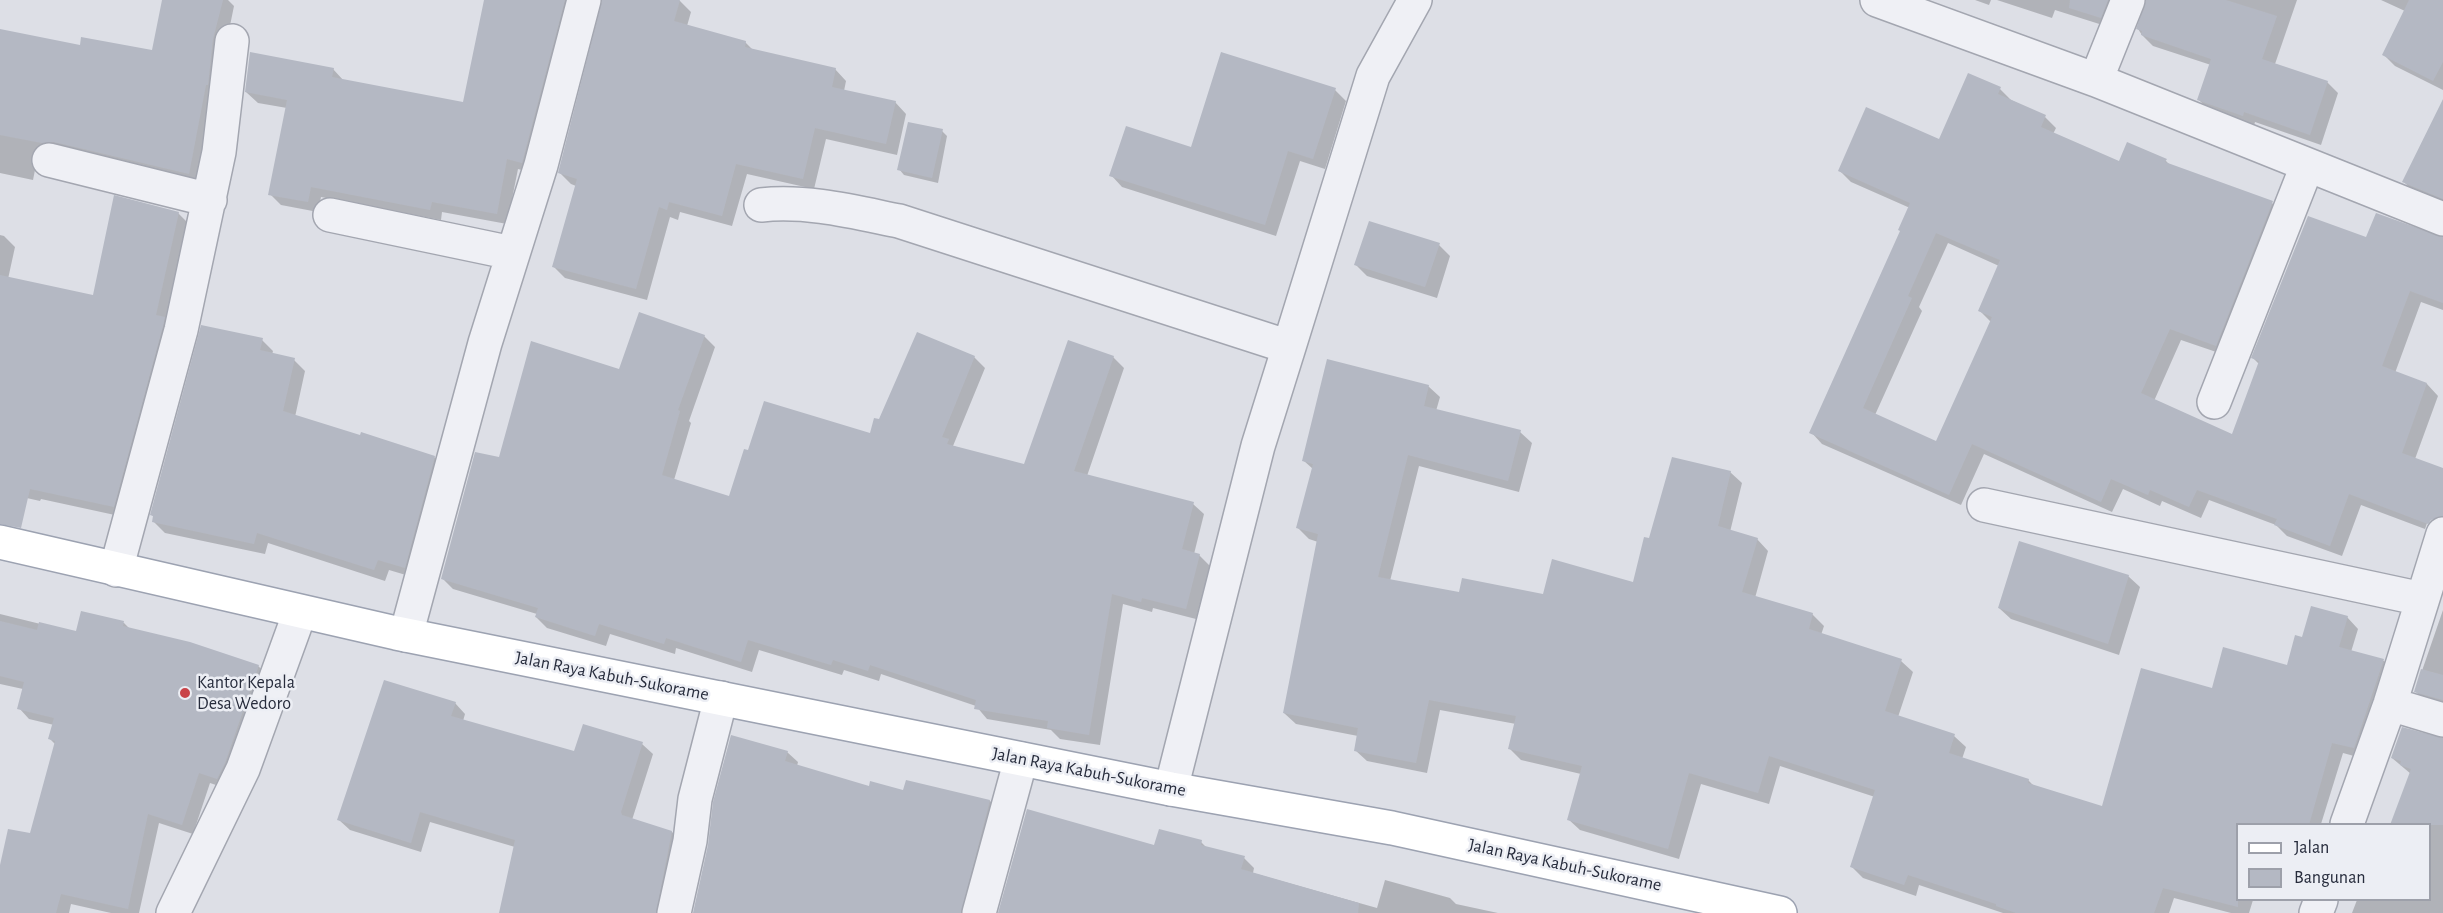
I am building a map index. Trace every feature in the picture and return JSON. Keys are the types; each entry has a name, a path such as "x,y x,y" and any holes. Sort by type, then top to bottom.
{"main road":[{"name":"Jalan Raya Kabuh-Sukorame","path":"0,542 401,634 1171,789 1392,828 1780,913"}],"street":[{"path":"401,634 485,343 541,165 584,0"},
{"path":"1171,789 1258,446 1373,76 1414,0"},
{"path":"1877,0 2096,80 2443,219"},
{"path":"2096,80 2128,0"},
{"path":"116,570 181,330 210,200 219,152 232,41"},
{"path":"49,160 210,200"},
{"path":"2214,402 2307,166"},
{"path":"761,205 783,203 839,209 899,221 1289,346"},
{"path":"330,215 512,253"},
{"path":"1984,505 2422,599"},
{"path":"2348,823 2390,704 2443,534"},
{"path":"173,913 243,769 300,612"},
{"path":"674,913 690,841 695,799 721,698"},
{"path":"2390,704 2443,720"},
{"path":"979,913 1021,759"}],"building":[{"path":"162,0 223,0 213,39 208,85 206,85 189,174 54,142 42,143 0,135 0,29 80,45 81,37 152,50"},
{"path":"484,0 565,0 522,163 507,159 497,214 432,202 430,210 311,187 308,202 268,195 287,100 245,92 250,52 334,68 332,77 463,102"},
{"path":"602,0 680,0 674,21 746,41 745,47 836,68 832,87 896,101 886,144 815,128 803,179 736,164 722,216 669,202 667,210 659,207 636,289 552,267 577,179 558,173"},
{"path":"2070,0 2108,0 2101,18 2069,8"},
{"path":"2146,0 2226,0 2277,16 2262,59 2328,81 2310,135 2244,112 2243,116 2197,100 2211,59 2141,35 2142,31 2136,29"},
{"path":"2409,0 2443,0 2443,62 2433,81 2382,55"},
{"path":"1221,52 1336,88 1313,159 1288,151 1265,225 1109,176 1126,126 1191,147"},
{"path":"1968,73 2001,87 1998,94 2046,115 2041,127 2119,161 2127,142 2167,159 2165,162 2273,201 2216,346 2170,329 2141,393 2232,434 2259,361 2251,358 2308,216 2366,237 2376,213 2443,237 2443,303 2410,291 2382,366 2427,383 2402,453 2443,468 2443,516 2431,520 2428,524 2349,494 2330,546 2274,525 2277,519 2197,490 2189,507 2150,490 2148,495 2111,479 2101,502 1972,444 1949,495 1809,433 1900,231 1898,230 1910,203 1838,171 1866,107 1939,139","holes":["1936,233 2000,260 1978,311 1992,317 1936,441 1863,408 1912,298 1908,296"]},
{"path":"2443,99 2443,199 2402,182"},
{"path":"908,122 943,129 932,178 897,170"},
{"path":"114,195 179,212 156,315 165,317 114,507 30,489 21,528 0,524 0,275 93,295"},
{"path":"1369,221 1440,243 1425,287 1354,265"},
{"path":"639,312 705,335 678,410 680,411 662,475 729,496 744,449 748,450 764,401 870,433 874,418 879,419 917,332 975,356 942,437 949,439 947,444 1024,464 1068,340 1114,356 1074,471 1194,502 1182,549 1200,554 1186,609 1142,598 1141,602 1112,594 1089,735 1047,728 1048,721 974,709 976,700 870,665 868,671 833,660 831,665 748,640 741,662 666,638 664,644 599,624 595,636 535,617 538,608 441,579 475,452 499,457 531,341 619,369"},
{"path":"201,325 263,338 260,350 295,358 283,411 360,435 361,432 435,456 405,568 378,560 374,570 257,533 254,544 152,522 153,516 150,515"},
{"path":"1327,359 1429,385 1424,406 1521,430 1508,481 1408,455 1378,577 1459,592 1462,578 1543,594 1552,559 1633,582 1644,537 1649,538 1672,457 1731,471 1718,526 1758,538 1742,592 1813,613 1809,629 1902,659 1885,711 1955,734 1949,753 2029,779 2028,783 2102,806 2141,668 2212,688 2223,647 2287,665 2295,635 2302,637 2311,606 2348,616 2339,647 2384,659 2354,748 2332,743 2310,823 2236,823 2236,901 2238,901 2238,907 2163,888 2154,913 2016,913 1996,906 1996,904 1908,875 1904,885 1850,867 1875,790 1769,756 1758,793 1689,773 1668,849 1567,820 1582,766 1508,749 1516,716 1429,700 1416,763 1354,751 1358,728 1283,713 1318,534 1296,528 1313,464 1302,461"},
{"path":"2019,541 2129,575 2108,644 1998,608"},
{"path":"81,611 124,621 123,626 190,642 259,665 225,763 217,779 199,773 182,825 148,814 128,909 61,894 56,913 0,913 0,865 8,829 30,833 55,741 48,739 54,718 17,709 24,682 0,676 0,621 37,630 39,622 76,631"},
{"path":"2421,669 2443,675 2443,700 2414,692"},
{"path":"384,680 456,702 451,716 574,751 583,724 643,742 621,812 622,815 672,831 656,913 499,913 515,840 420,812 411,843 337,820"},
{"path":"2402,727 2443,738 2443,825 2391,823 2411,769 2400,765 2401,761 2391,758"},
{"path":"731,735 788,751 785,761 869,786 870,781 903,790 906,780 990,800 961,913 693,913 708,845 713,802"},
{"path":"1027,809 1154,845 1159,829 1202,840 1201,845 1245,856 1241,869 1359,903 1358,913 998,913"}],"place":[{"name":"Kantor Kepala Desa Wedoro","path":"185,693"}]}
